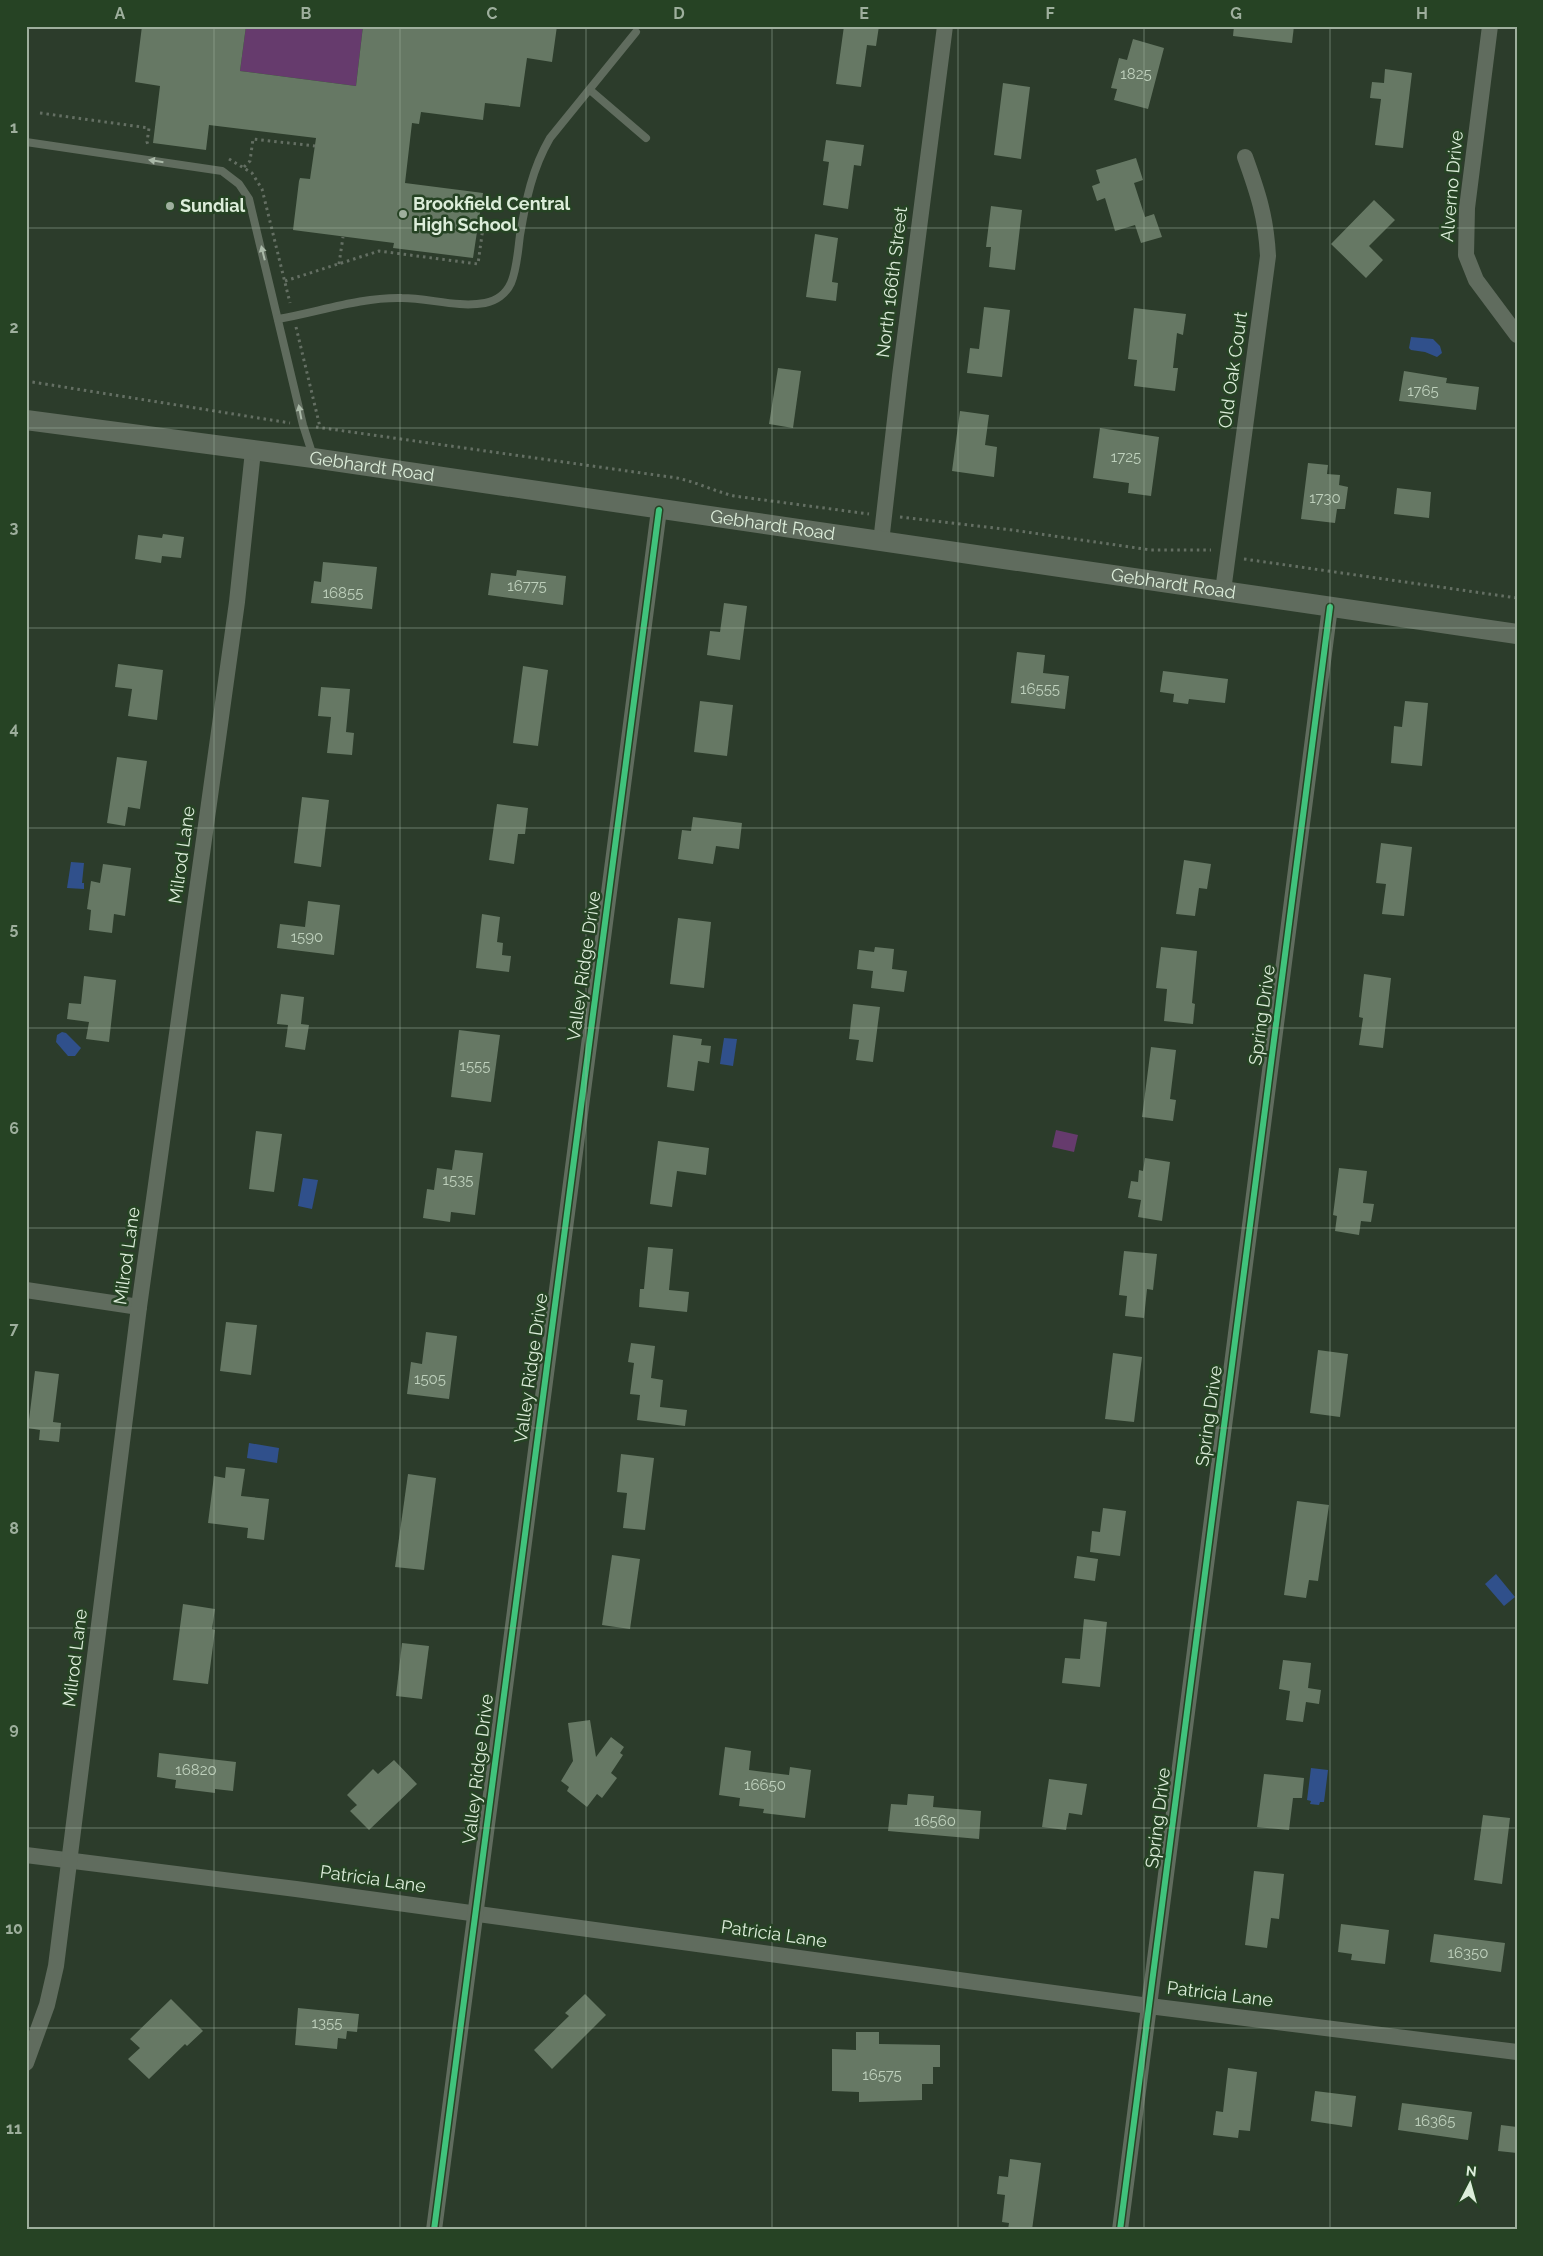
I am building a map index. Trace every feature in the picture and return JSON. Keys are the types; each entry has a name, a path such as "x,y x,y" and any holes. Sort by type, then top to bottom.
{"street":[{"name":"North 166th Street","path":"881,542 900,376 945,26"},
{"name":"Alverno Drive","path":"1490,26 1468,208 1466,255 1476,280 1517,335"},
{"name":"Old Oak Court","path":"1223,591 1268,256 1263,208 1245,157"},
{"name":"Gebhardt Road","path":"26,420 313,458 1517,634"},
{"name":"Milrod Lane","path":"26,2063 47,2005 56,1966 140,1307 237,602 253,451"},
{"name":"Valley Ridge Drive","path":"434,2230 477,1916 522,1541 659,510"},
{"name":"Spring Drive","path":"1120,2230 1330,607"},
{"path":"26,1290 140,1307"},
{"name":"Patricia Lane","path":"26,1855 296,1889 477,1916 1149,2006 1517,2052"}],"lane":[{"path":"278,319 352,303 384,299 401,298 470,304 486,303 502,297 511,283 526,198 535,166 550,138 636,32"},
{"path":"590,90 646,138"},
{"path":"26,142 222,172 231,176 244,190 249,199 302,425 313,458"}],"path":[{"path":"40,113 149,128 148,144 153,148"},
{"path":"244,167 250,161 253,139 314,146"},
{"path":"223,158 244,167 258,180 266,198 321,428"},
{"path":"285,280 379,252 478,264 484,220 480,219"},
{"path":"339,264 343,236"},
{"path":"26,381 321,428 676,478 695,482 717,492 734,496 884,516 1002,529 1151,550 1212,550 1227,556 1517,598"}],"shaded area":[{"path":"246,26 363,26 356,86 240,71"},
{"path":"1056,1130 1078,1135 1074,1152 1052,1147"}],"water":[{"path":"1411,337 1433,339 1440,346 1442,353 1437,357 1425,352 1411,350 1409,348"},
{"path":"71,862 84,863 82,883 84,883 84,889 67,888"},
{"path":"62,1032 66,1033 81,1048 75,1056 68,1056 56,1042 57,1035"},
{"path":"724,1038 737,1039 733,1066 720,1064"},
{"path":"303,1178 318,1180 312,1209 298,1206"},
{"path":"249,1443 279,1448 277,1463 247,1458"},
{"path":"1496,1574 1515,1597 1504,1606 1485,1584"},
{"path":"1311,1768 1328,1770 1324,1802 1320,1802 1319,1805 1310,1804 1311,1801 1307,1800"}],"building":[{"path":"142,26 246,26 240,71 356,86 363,26 557,26 552,62 527,58 520,107 485,103 483,120 421,112 419,124 412,123 405,183 483,193 473,258 393,248 394,243 293,230 299,181 300,178 310,179 316,138 209,125 206,150 153,143 160,86 135,82"},
{"path":"844,26 879,26 876,46 867,45 861,87 836,84"},
{"path":"1234,26 1294,26 1292,43 1233,36"},
{"path":"1133,39 1164,48 1148,109 1114,100 1117,89 1111,88 1119,58 1127,60"},
{"path":"1385,69 1412,73 1403,148 1375,145 1381,99 1370,98 1372,82 1384,83"},
{"path":"1003,83 1030,87 1021,159 994,155"},
{"path":"826,140 864,145 861,166 854,165 848,209 823,205 829,162 823,161"},
{"path":"1136,158 1143,180 1134,183 1145,217 1154,214 1162,237 1141,243 1135,225 1115,231 1105,198 1097,201 1092,186 1100,183 1096,170"},
{"path":"1374,200 1395,220 1369,246 1383,260 1366,278 1331,244"},
{"path":"991,206 1022,210 1015,270 989,267 991,247 986,247"},
{"path":"815,234 838,238 832,282 838,283 836,301 806,297"},
{"path":"984,307 1010,310 1002,377 967,373 970,348 979,349"},
{"path":"1134,308 1186,314 1183,335 1177,333 1173,368 1178,368 1175,391 1134,386 1137,360 1128,359"},
{"path":"778,368 801,371 793,428 769,424"},
{"path":"1404,371 1447,378 1446,383 1479,387 1476,410 1399,401"},
{"path":"960,411 989,415 985,445 997,447 994,477 952,471"},
{"path":"1100,428 1159,437 1151,496 1128,493 1129,483 1093,478"},
{"path":"1308,463 1328,465 1327,474 1340,475 1339,485 1348,487 1345,509 1337,509 1335,523 1301,519"},
{"path":"1397,488 1431,492 1429,518 1394,514"},
{"path":"163,534 184,537 181,558 162,556 161,563 135,559 138,535 162,538"},
{"path":"323,562 377,567 372,609 311,603 314,581 321,582"},
{"path":"517,570 566,576 563,605 488,595 491,573 516,576"},
{"path":"724,603 747,606 740,660 707,655 710,631 720,632"},
{"path":"1017,652 1045,655 1043,673 1069,676 1065,709 1011,703"},
{"path":"118,664 163,670 157,720 128,716 132,689 115,687"},
{"path":"523,666 548,670 538,746 513,743"},
{"path":"1163,671 1228,679 1225,703 1189,699 1188,704 1173,702 1174,694 1160,692"},
{"path":"321,687 350,689 346,732 354,733 352,755 327,753 331,717 318,716"},
{"path":"700,701 733,705 727,756 694,752"},
{"path":"1405,701 1428,703 1422,766 1391,763 1394,726 1402,727"},
{"path":"117,757 147,761 140,809 128,807 125,826 107,823"},
{"path":"302,797 329,800 321,867 294,863"},
{"path":"497,804 528,808 525,834 518,834 514,864 489,860"},
{"path":"693,817 742,823 739,849 716,846 713,864 678,859 682,830 691,831"},
{"path":"1381,843 1412,847 1404,916 1382,914 1386,884 1376,883"},
{"path":"1184,860 1211,864 1207,889 1199,888 1195,916 1176,914"},
{"path":"103,864 131,868 125,916 114,914 112,933 89,930 91,910 87,909 91,881 100,883"},
{"path":"308,901 340,905 334,955 277,948 280,924 305,927"},
{"path":"482,914 500,917 497,942 503,943 502,955 511,956 509,972 476,968"},
{"path":"678,918 711,922 704,988 670,984"},
{"path":"875,947 894,949 892,969 907,971 904,992 871,988 873,971 857,969 859,950 874,952"},
{"path":"1161,947 1197,951 1192,1003 1195,1004 1193,1024 1164,1021 1167,989 1156,988"},
{"path":"1364,974 1391,978 1383,1048 1359,1045 1363,1018 1359,1017"},
{"path":"84,976 116,980 109,1042 86,1039 89,1022 67,1019 69,1003 81,1004"},
{"path":"281,994 304,997 301,1024 309,1025 305,1050 285,1047 288,1025 277,1024"},
{"path":"853,1004 880,1007 873,1062 856,1060 859,1040 849,1039"},
{"path":"459,1030 500,1035 491,1102 451,1097"},
{"path":"673,1035 702,1039 701,1045 711,1046 709,1063 698,1061 694,1091 667,1087"},
{"path":"1151,1047 1176,1050 1170,1099 1176,1100 1173,1121 1142,1117"},
{"path":"256,1131 282,1134 274,1192 249,1189"},
{"path":"658,1141 709,1148 706,1175 677,1171 672,1207 650,1204"},
{"path":"455,1150 483,1153 475,1215 451,1212 450,1222 423,1218 427,1189 434,1190 437,1168 452,1170"},
{"path":"1145,1158 1170,1162 1162,1221 1138,1217 1141,1200 1128,1198 1131,1181 1138,1182 1139,1170 1143,1171"},
{"path":"1339,1168 1367,1171 1363,1203 1374,1204 1371,1222 1361,1221 1359,1235 1335,1231 1337,1216 1333,1215"},
{"path":"648,1247 673,1249 669,1290 689,1292 687,1312 639,1307 640,1289 644,1289"},
{"path":"1124,1251 1157,1254 1153,1290 1147,1289 1144,1318 1125,1316 1127,1296 1119,1295"},
{"path":"226,1322 257,1325 251,1375 220,1371"},
{"path":"426,1332 457,1336 449,1399 407,1394 411,1362 422,1364"},
{"path":"631,1343 655,1346 651,1378 663,1380 660,1407 687,1410 685,1426 637,1420 640,1395 630,1394 634,1363 628,1362"},
{"path":"1318,1350 1348,1354 1340,1417 1310,1413"},
{"path":"1113,1353 1142,1357 1134,1422 1105,1419"},
{"path":"35,1371 59,1374 53,1422 61,1423 59,1442 39,1440 40,1430 28,1428"},
{"path":"621,1454 654,1458 645,1530 623,1528 627,1493 617,1492"},
{"path":"226,1467 245,1469 241,1496 269,1499 264,1540 247,1538 248,1528 208,1523 214,1476 225,1478"},
{"path":"408,1474 436,1478 424,1570 395,1567"},
{"path":"1297,1501 1329,1505 1318,1581 1309,1580 1306,1598 1284,1595"},
{"path":"1103,1508 1126,1511 1120,1556 1090,1552 1092,1531 1100,1532"},
{"path":"612,1555 640,1559 630,1629 602,1625"},
{"path":"1077,1556 1098,1559 1095,1581 1074,1578"},
{"path":"183,1604 215,1609 212,1629 215,1630 208,1684 173,1680"},
{"path":"1084,1619 1107,1622 1100,1687 1062,1683 1065,1658 1080,1659"},
{"path":"402,1643 429,1646 422,1699 396,1696"},
{"path":"1283,1660 1311,1663 1308,1688 1321,1690 1319,1704 1306,1702 1303,1722 1286,1720 1290,1691 1279,1689"},
{"path":"590,1720 596,1757 611,1737 624,1747 620,1753 623,1755 611,1773 617,1778 602,1798 597,1794 587,1807 567,1791 569,1787 561,1781 573,1761 568,1723"},
{"path":"725,1747 751,1751 749,1770 789,1775 790,1767 811,1770 805,1818 763,1813 764,1809 739,1806 740,1798 719,1795"},
{"path":"159,1753 236,1762 233,1791 215,1789 215,1793 175,1788 176,1780 157,1777"},
{"path":"394,1760 417,1784 369,1830 350,1811 357,1805 347,1795 373,1769 378,1774"},
{"path":"1264,1774 1304,1778 1302,1798 1293,1798 1289,1830 1257,1827"},
{"path":"1049,1779 1087,1784 1082,1815 1069,1813 1066,1830 1042,1827"},
{"path":"908,1794 934,1796 933,1807 981,1811 979,1839 888,1831 891,1804 907,1805"},
{"path":"1483,1815 1510,1818 1502,1884 1474,1880"},
{"path":"1254,1871 1284,1874 1279,1919 1271,1918 1267,1948 1245,1945"},
{"path":"1341,1924 1389,1930 1385,1964 1351,1960 1352,1954 1338,1952"},
{"path":"1434,1934 1505,1943 1501,1972 1430,1962"},
{"path":"585,1994 606,2015 552,2069 534,2050 569,2016 565,2013"},
{"path":"171,1999 203,2031 187,2046 185,2044 149,2079 128,2059 140,2048 130,2039"},
{"path":"298,2008 359,2014 357,2032 347,2031 346,2039 338,2038 337,2049 295,2045"},
{"path":"856,2032 879,2032 879,2044 940,2045 940,2067 933,2067 933,2084 922,2084 922,2100 859,2102 859,2092 832,2091 832,2049 856,2050"},
{"path":"1228,2068 1257,2072 1250,2131 1239,2130 1238,2138 1213,2135 1216,2111 1223,2112"},
{"path":"1315,2091 1356,2096 1352,2127 1311,2121"},
{"path":"1402,2103 1472,2112 1468,2140 1398,2130"},
{"path":"1501,2125 1517,2127 1517,2153 1498,2151"},
{"path":"1010,2159 1041,2163 1032,2230 1008,2230 1009,2223 1002,2222 1005,2195 997,2194 999,2176 1008,2177"}],"cycle path":[{"path":"434,2230 659,510"},
{"path":"1120,2230 1330,607"}],"place":[{"name":"Sundial","path":"170,206"},
{"name":"Brookfield Central High School","path":"403,214"}]}
